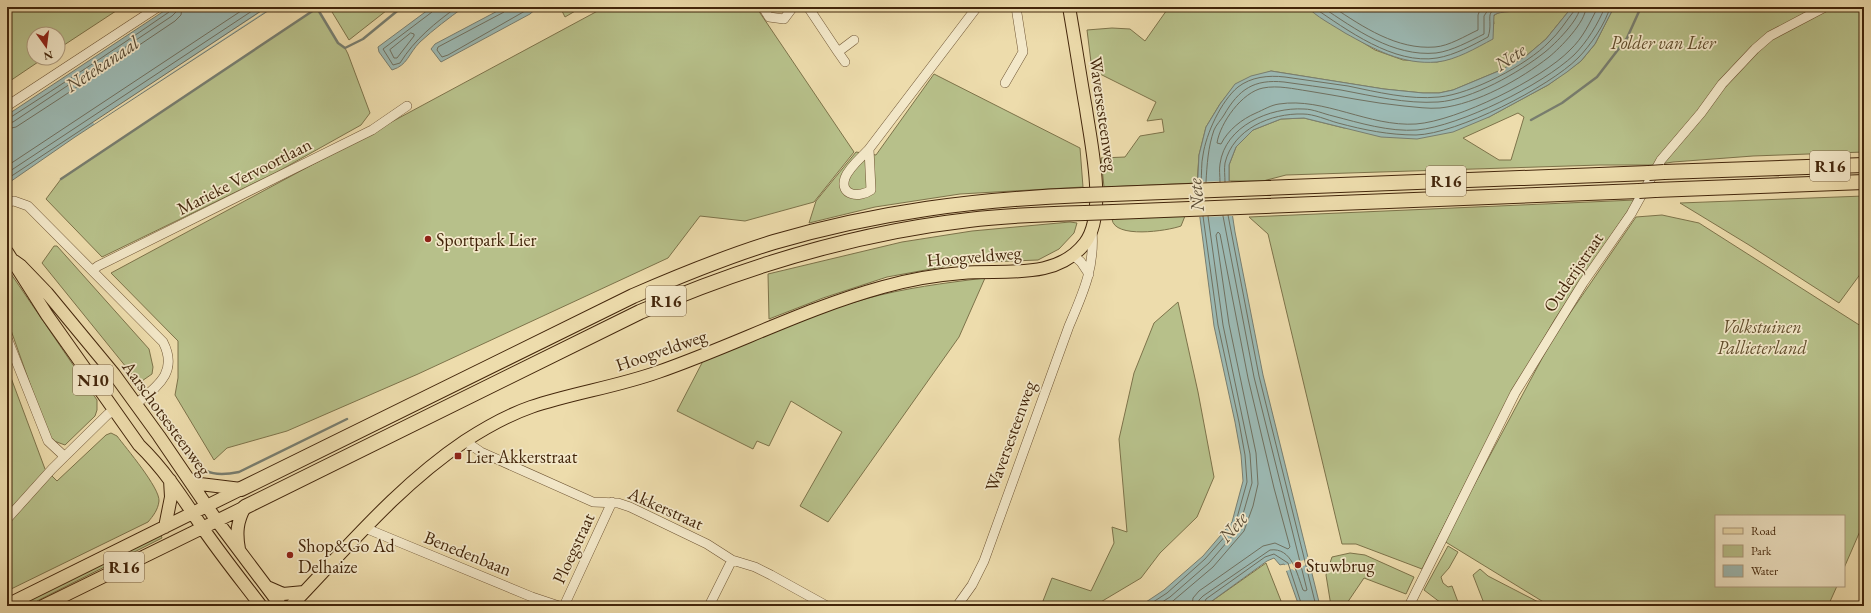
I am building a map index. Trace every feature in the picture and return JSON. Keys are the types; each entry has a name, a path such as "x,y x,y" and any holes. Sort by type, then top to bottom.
{"highway":[{"name":"R16","path":"241,489 633,296 688,273 739,254 809,232 924,209 997,200 1084,195 1864,165"},
{"name":"R16","path":"245,507 640,312 693,289 745,270 813,249 924,226 999,217 1864,182"}],"main road":[{"name":"Waversesteenweg","path":"1069,7 1094,164 1096,204 1092,230"},
{"name":"Hoogveldweg","path":"291,606 365,528 426,469 465,441 491,426 530,408 657,373 823,308 881,288 914,280 958,273 1041,270 1055,266 1073,255 1086,242 1092,230"},
{"name":"Aarschotsesteenweg","path":"10,256 21,266 76,328 136,404 217,521 281,606"},
{"name":"Aarschotsesteenweg","path":"10,256 47,316 139,445 154,459 170,480 203,528 261,606"},
{"path":"189,479 200,484 241,489"},
{"path":"165,527 171,497 170,480"},
{"name":"R16","path":"7,605 241,489"},
{"path":"240,550 238,527 240,516 245,507"},
{"name":"R16","path":"43,606 245,507"},
{"path":"265,586 283,594 304,592"}],"street":[{"path":"7,106 158,7"},
{"path":"763,7 768,17 784,19 793,7"},
{"path":"808,7 845,62"},
{"path":"869,149 871,190 866,194 855,196 849,193 845,186 845,178 869,149 977,7"},
{"path":"1005,83 1023,52 1016,7"},
{"name":"Ouderijstraat","path":"1408,606 1515,393 1583,283 1631,214 1661,160 1701,113 1722,84 1755,49 1770,36 1826,7"},
{"path":"838,52 854,40"},
{"name":"Marieke Vervoortlaan","path":"93,270 98,266 372,130 408,106"},
{"path":"7,202 14,201 28,206 160,338 166,348 169,359 164,378 158,386 136,404"},
{"name":"Waversesteenweg","path":"957,606 972,584 984,562 1089,274 1093,253 1092,230"},
{"path":"1073,255 1082,262 1089,274"},
{"path":"7,338 46,437 48,441 64,456"},
{"path":"7,519 64,456 108,414 115,411"},
{"name":"Akkerstraat","path":"465,441 481,452 563,490 593,502 612,502 630,507 707,544 732,560 771,574 828,606"},
{"name":"Ploegstraat","path":"564,606 612,502"},
{"name":"Benedenbaan","path":"365,528 532,597 559,606"},
{"path":"709,606 732,560"}],"green space":[{"path":"7,7 122,7 66,44 66,26 26,26 26,66 32,66 7,83"},
{"path":"329,7 391,7 349,40"},
{"path":"560,7 582,7 565,17"},
{"name":"Sportpark Lier","path":"605,7 756,7 854,152 814,202 745,221 700,216 668,258 418,374 287,431 227,448 214,460 175,395 178,378 178,341 111,273"},
{"path":"1169,7 1308,7 1326,20 1375,50 1403,60 1437,62 1452,58 1494,24 1493,17 1496,14 1521,7 1572,7 1546,39 1526,56 1501,70 1453,90 1439,93 1384,89 1271,71 1235,85 1220,104 1206,127 1199,155 1197,183 1104,187 1101,158 1125,157 1140,136 1164,132 1162,119 1147,121 1156,102 1092,70 1087,30 1112,28 1130,29 1145,41"},
{"name":"Polder van Lier","path":"1614,7 1864,7 1864,152 1753,156 1673,162 1654,165 1600,165 1286,175 1263,181 1229,181 1229,165 1236,147 1253,130 1281,119 1304,118 1344,128 1489,117 1548,85 1581,61 1595,44","holes":["1518,113 1524,117 1511,160 1499,160 1463,138"]},
{"path":"317,8 338,43 345,48 348,54 370,113 361,125 277,172 102,257 46,199 61,179"},
{"path":"934,74 1080,148 1083,187 960,194 875,207 809,223 816,201 856,152 876,155"},
{"path":"1864,196 1864,269 1839,303 1680,203"},
{"path":"1635,200 1555,319 1504,407 1422,569 1356,544 1342,544 1268,234 1249,217"},
{"name":"Volkstuinen Pallieterland","path":"1662,215 1699,223 1864,328 1864,522 1845,566 1845,515 1715,515 1715,587 1837,587 1828,606 1550,606 1444,541 1553,338 1636,217"},
{"path":"1185,216 1181,226 1165,230 1142,232 1122,229 1115,225 1112,219"},
{"path":"1070,222 1077,223 1074,233 1059,249 1038,260 964,263 887,277 823,298 769,319 768,274 902,242 972,231"},
{"path":"54,246 57,246 149,349 153,367 152,374 139,383 42,263"},
{"path":"7,268 97,400 97,410 95,416 65,445 54,441 48,435 7,319"},
{"path":"985,278 959,337 828,522 800,506 842,432 791,401 769,446 757,441 753,449 677,411 703,361 844,305 880,295 910,289"},
{"path":"1178,302 1198,392 1214,477 1197,517 1160,553 1141,578 1094,606 1041,606 1052,578 1091,591 1114,543 1112,527 1127,532 1119,439 1134,373 1154,323"},
{"path":"7,367 45,469 57,481 106,435 111,433 117,436 142,468 154,487 159,501 156,510 148,522 7,591"},
{"path":"161,535 162,538 37,601 38,604 34,606 16,606"},
{"path":"1448,546 1458,552 1449,568 1441,577 1443,583 1448,587 1452,586 1458,602 1454,606 1445,606 1424,590"},
{"path":"1350,553 1365,555 1414,577 1406,594 1364,578 1345,606 1331,606 1326,575 1332,557"},
{"path":"1266,563 1283,606 1205,606"},
{"path":"1480,569 1488,576 1546,606 1485,606 1473,575"}],"water":[{"name":"Netekanaal","path":"170,7 274,7 75,137 7,184 7,115"},
{"path":"432,7 464,7 425,37 416,46 405,62 392,70 379,52 378,47"},
{"path":"505,7 537,8 530,14 441,62 431,49 435,44"},
{"path":"1308,7 1521,7 1494,15 1493,39 1451,59 1437,62 1424,62 1400,58 1378,50 1345,33 1315,14"},
{"name":"Nete","path":"1572,7 1614,7 1595,44 1581,61 1548,85 1489,117 1453,132 1417,139 1381,137 1304,118 1281,119 1253,130 1236,147 1229,165 1229,193 1235,232 1263,375 1320,606 1299,606 1284,564 1280,565 1274,558 1267,561 1205,606 1140,606 1164,590 1203,556 1232,522 1243,481 1241,455 1235,422 1214,326 1197,195 1199,155 1206,127 1220,104 1235,84 1251,76 1271,71 1384,89 1423,93 1439,93 1453,90 1501,70 1526,56 1546,39"}],"pier":[{"path":"268,7 272,7 94,124 93,122"},
{"path":"1231,181 1235,216 1197,217 1195,182"},
{"name":"Stuwbrug","path":"1310,556 1312,565 1309,564 1303,566 1302,569 1300,567 1295,568 1295,571 1292,569 1286,571 1285,574 1283,566 1279,566 1291,564 1292,562 1299,562 1299,559 1301,561"}],"waterway":[{"path":"61,179 317,8 338,43 345,48 363,39 402,7"},
{"path":"1531,120 1562,103 1597,77 1627,38 1641,7"},
{"path":"180,443 204,470 218,474 227,474 239,472 347,419"}],"place":[{"name":"Sportpark Lier","path":"428,239"},
{"name":"Lier Akkerstraat","path":"458,456"},
{"name":"Shop&Go Ad Delhaize","path":"290,555"},
{"name":"Stuwbrug","path":"1298,565"}]}
